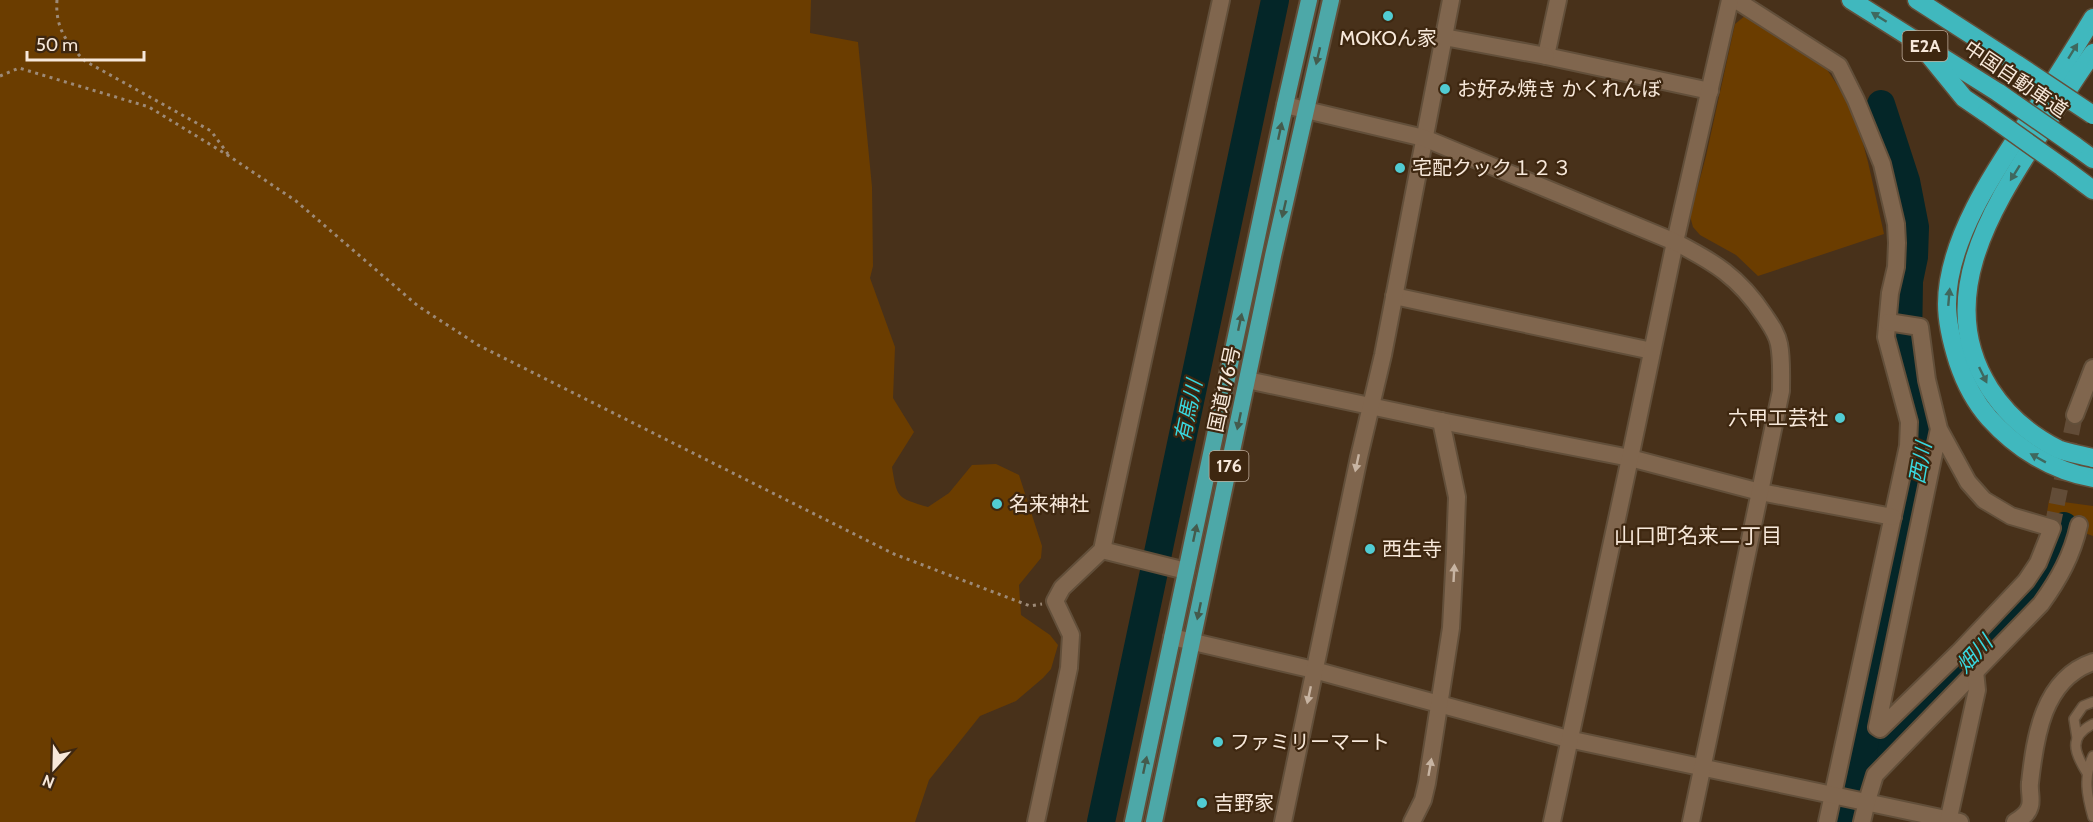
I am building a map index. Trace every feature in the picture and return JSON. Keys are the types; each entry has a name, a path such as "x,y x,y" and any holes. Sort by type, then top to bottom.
{"highway":[{"name":"国道176号","path":"1133,822 1172,637 1179,570 1309,0"},
{"name":"国道176号","path":"1154,822 1247,380 1331,0"},
{"name":"中国自動車道","path":"1851,0 1999,93 2093,159"},
{"name":"中国自動車道","path":"1917,0 2093,115"},
{"path":"2093,18 1998,167 1975,208 1960,244 1951,275 1947,303 1951,340 1964,378 1978,405 1999,429 2023,450 2055,467 2093,478"},
{"path":"1919,42 1964,98 2093,190"},
{"path":"2093,53 2011,179 1978,244 1968,283 1965,316 1975,359 1984,379 1997,400 2017,423 2059,449 2093,458"}],"street":[{"path":"1036,822 1069,668 1071,635 1055,601 1062,588 1102,550 1221,0"},
{"path":"1283,822 1394,296 1451,0"},
{"path":"1546,56 1558,0"},
{"path":"1552,822 1675,242 1730,0"},
{"path":"1736,0 1839,66 1856,100 1882,164 1896,224 1896,267 1890,293 1891,323 1886,337 1909,422 1908,446 1836,794 1827,822"},
{"path":"1444,37 1710,91"},
{"path":"1285,105 1424,138 1675,242 1707,259 1731,276 1755,300 1773,328 1779,344 1781,391 1691,822"},
{"path":"1394,296 1652,351"},
{"path":"1891,323 1920,327 1926,380 1939,429 1968,482 1984,500 2011,516 2052,528 2038,563 2026,581 1960,653 1880,729 1876,727 1939,429"},
{"path":"2075,415 2093,368"},
{"path":"1247,380 1630,458 1760,492 1893,517"},
{"path":"1412,822 1423,800 1427,783 1451,628 1457,497 1441,421"},
{"path":"1862,822 1865,801 1875,775 1974,669 2041,604 2059,579 2068,561 2079,525"},
{"path":"1102,550 1179,570"},
{"path":"1172,637 1314,670 1568,739 1836,794 1952,821 1977,690 1974,669 1960,653"},
{"path":"2015,822 2024,817 2031,805 2029,790 2034,742 2047,705 2066,679 2080,667 2093,662"}],"lane":[{"path":"2087,773 2079,760 2076,748 2074,719 2083,706 2093,702"},
{"path":"2077,738 2081,731 2093,724"},
{"path":"2093,756 2087,773 2086,788 2093,817"}],"path":[{"path":"57,0 56,12 62,35 70,47 85,61 211,131 229,156"},
{"path":"0,76 19,68 149,107 229,156 296,201 418,306 478,345 894,554 1030,606 1055,601"}],"shaded area":[{"path":"0,0 811,0 810,33 858,42 872,187 873,266 870,278 895,347 893,398 914,432 892,467 897,491 904,499 928,507 949,493 972,465 996,464 1019,475 1042,546 1041,558 1019,585 1021,615 1050,635 1058,645 1051,669 1016,701 980,716 929,780 915,822 0,822"},
{"path":"1746,15 1826,68 1854,110 1884,234 1758,276 1736,255 1700,235 1693,227 1690,216 1706,156 1735,24"},
{"path":"2049,500 2093,506 2093,536 2046,519"}],"waterway":[{"name":"有馬川","path":"1101,822 1275,0"},
{"name":"西川","path":"1848,822 1927,437 1924,413 1914,379 1908,343 1909,281 1914,257 1915,227 1906,181 1881,104"},
{"name":"畑川","path":"1861,767 1941,689 2032,592 2046,574 2064,526"}],"tunnel":[{"path":"2052,528 2075,415"}],"place":[{"name":"MOKOん家","path":"1388,16"},
{"name":"お好み焼き かくれんぼ","path":"1445,89"},
{"name":"宅配クック１２３","path":"1400,168"},
{"name":"六甲工芸社","path":"1840,418"},
{"name":"名来神社","path":"997,504"},
{"name":"西生寺","path":"1370,549"},
{"name":"ファミリーマート","path":"1218,742"},
{"name":"吉野家","path":"1202,803"}],"district":[{"name":"山口町名来二丁目","path":"1698,535"}]}
